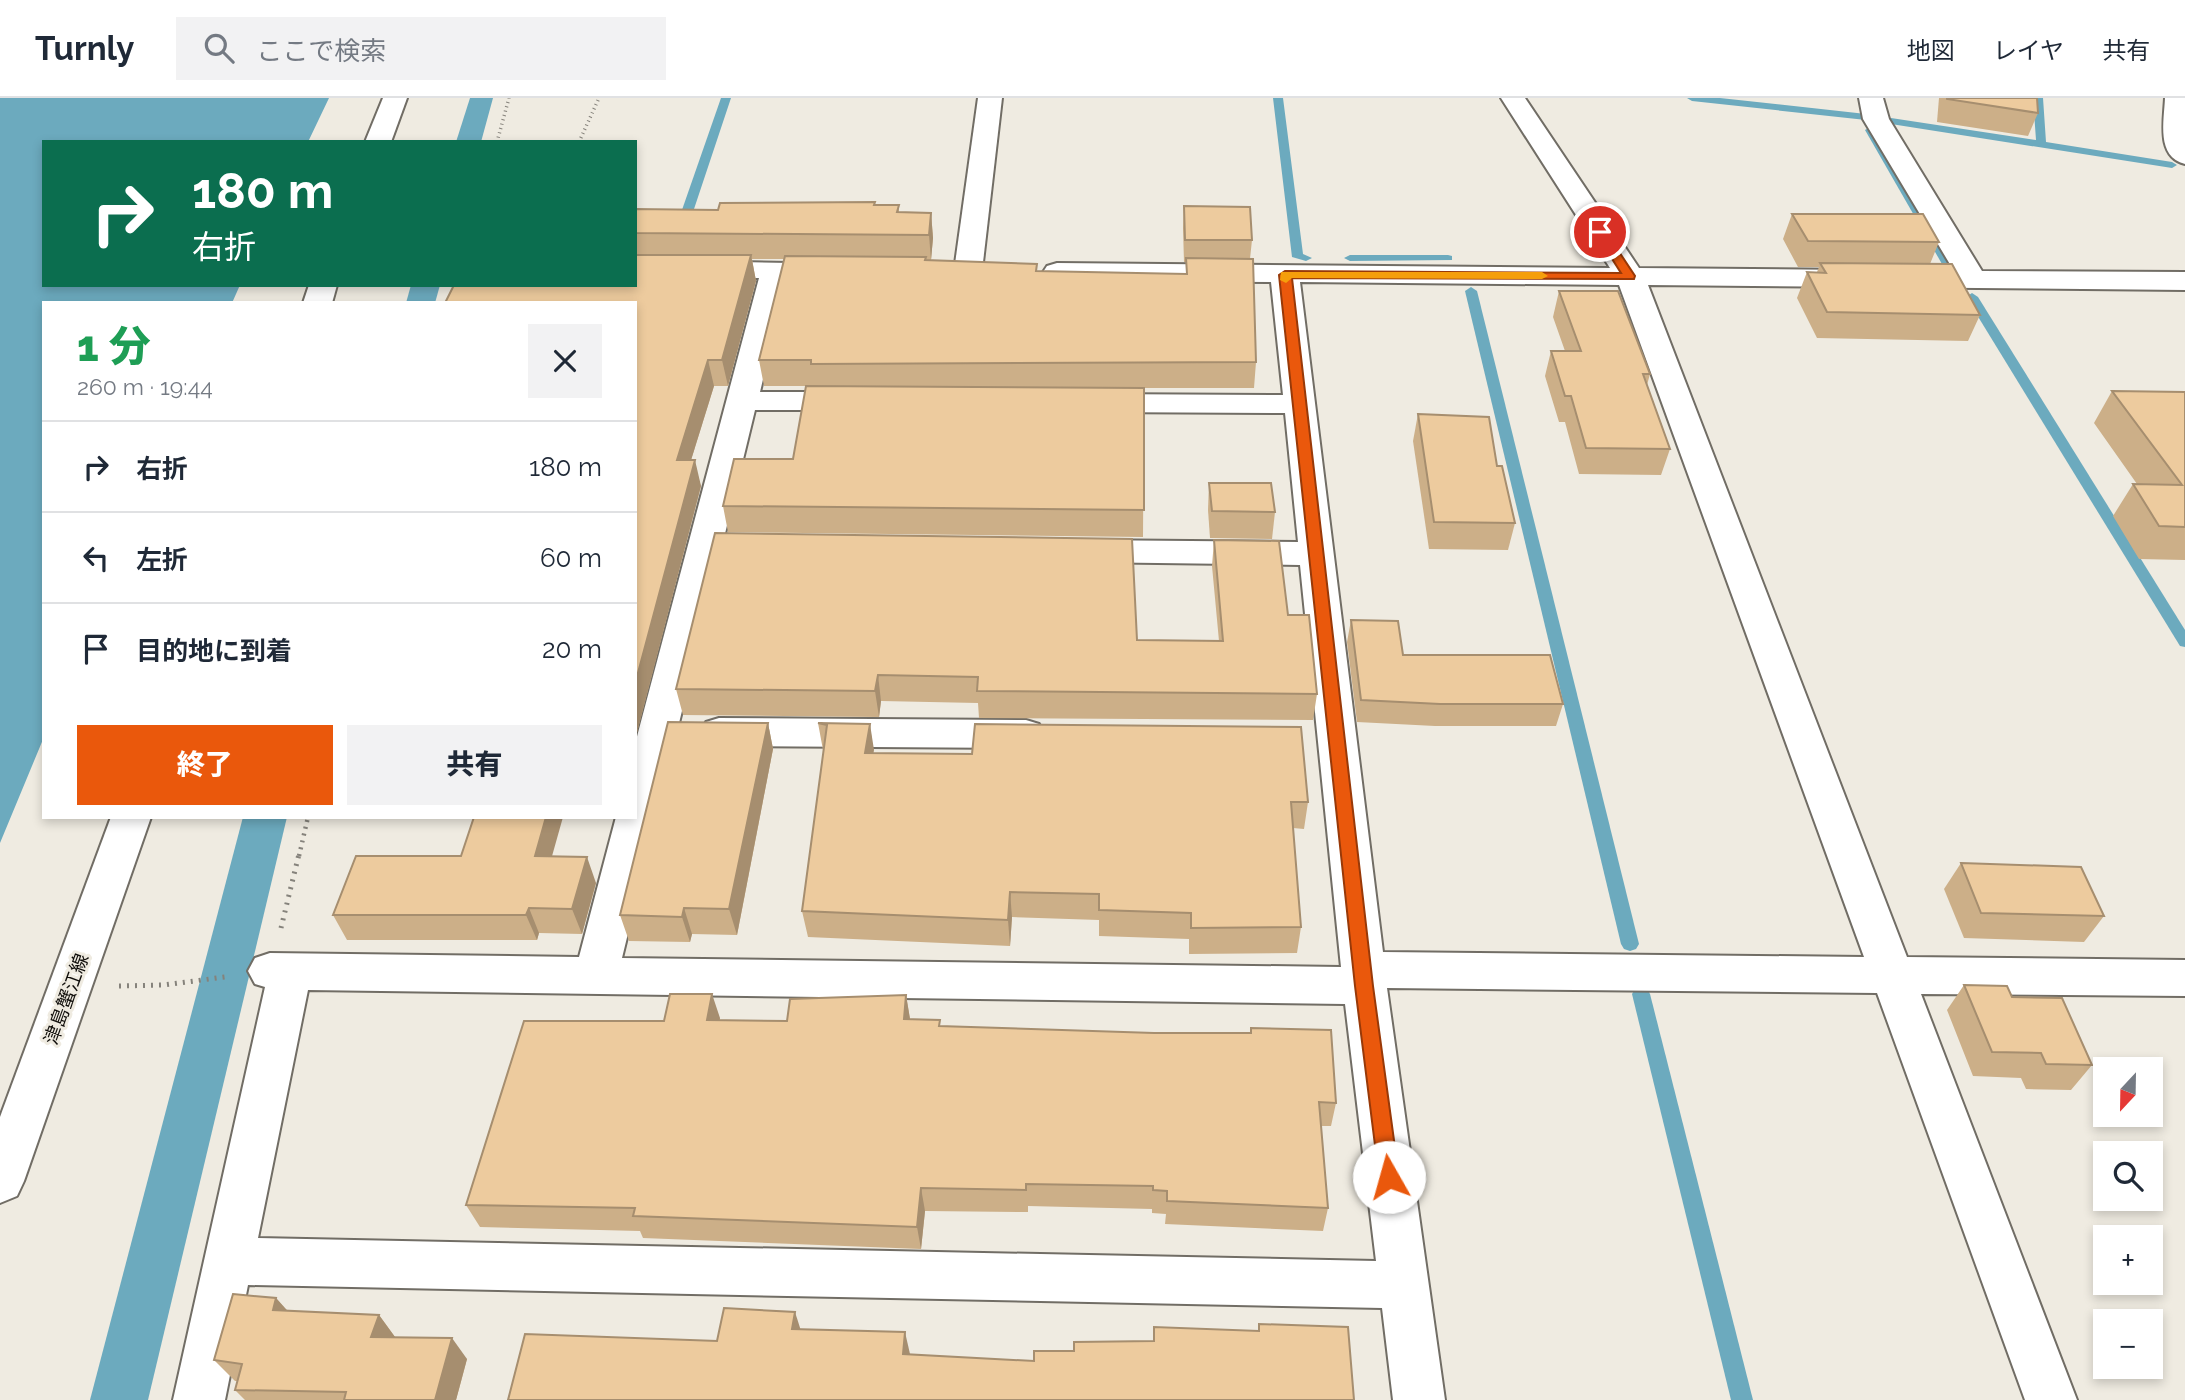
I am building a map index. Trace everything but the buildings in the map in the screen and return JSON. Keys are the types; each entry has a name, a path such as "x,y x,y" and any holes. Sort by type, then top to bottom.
{"street":[{"path":"379,140 395,98"},
{"path":"990,98 982,271 2185,281"},
{"path":"1513,98 1630,276 2051,1400"},
{"path":"1871,98 1876,118 1973,279"},
{"path":"2177,98 2177,147 2185,156"},
{"path":"637,269 858,270"},
{"path":"637,811 657,732 719,547 742,401 775,270"},
{"path":"1285,275 1316,554 1323,736 1364,978 1419,1400"},
{"path":"742,401 881,402"},
{"path":"1063,403 1300,404"},
{"path":"1052,551 1316,554"},
{"path":"657,732 1059,734"},
{"name":"津島蟹江線","path":"0,1181 130,819"},
{"path":"596,974 635,819"},
{"path":"200,1400 229,1261 280,972 1364,978 1892,975 2185,978"},
{"path":"229,1261 1404,1285"}],"path":[{"path":"498,140 509,98"},
{"path":"580,140 599,98"},
{"path":"163,985 280,972 309,819"}],"water":[{"path":"0,98 329,98 309,140 42,140 42,287 239,287 233,301 42,301 42,742 0,843"},
{"path":"470,98 493,98 482,140 457,140"},
{"path":"410,287 439,287 436,301 407,301"},
{"path":"242,819 287,819 148,1400 90,1400"}],"waterway":[{"path":"681,230 726,98"},
{"path":"1278,98 1298,257 1306,258"},
{"path":"1692,98 1866,117"},
{"path":"2038,98 2041,144"},
{"path":"1891,121 2172,165"},
{"path":"1870,130 1948,264"},
{"path":"1350,258 1448,258"},
{"path":"1471,291 1630,944"},
{"path":"1972,297 2185,642"},
{"path":"1641,994 1742,1400"}],"slow traffic":[{"path":"1286,280 1285,275 1542,276"}],"route":[{"path":"1389,1177 1364,986 1285,275 1630,276 1600,232"}]}
